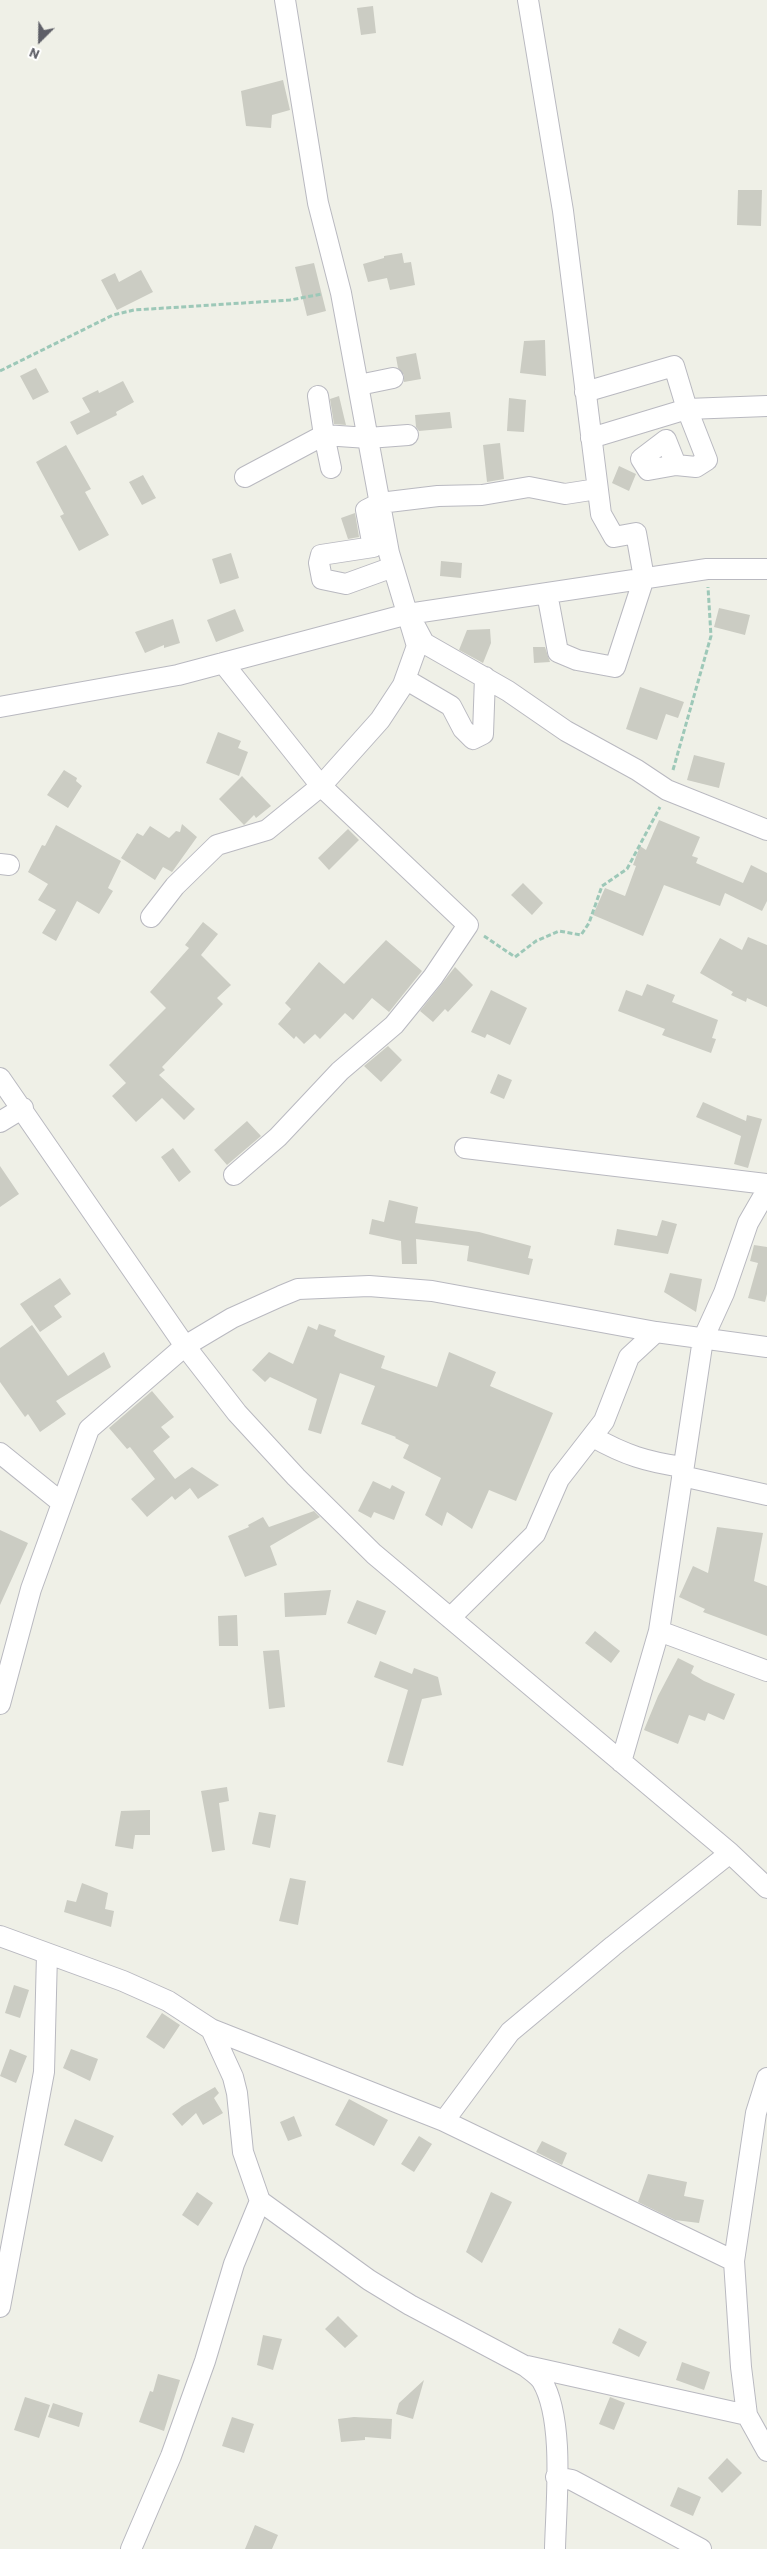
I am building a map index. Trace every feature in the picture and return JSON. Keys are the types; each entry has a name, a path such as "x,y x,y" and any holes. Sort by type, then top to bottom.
{"street":[{"path":"151,917 175,886 217,844 267,830 320,786 380,720 405,678 417,646 393,567 342,293 318,203 285,0"},
{"path":"528,0 562,211 601,514 614,537 636,534 644,578 615,667 577,660 558,652 548,593"},
{"path":"585,392 674,366 687,409 707,460 696,467 676,465"},
{"path":"359,385 393,378"},
{"path":"318,396 331,468"},
{"path":"591,438 687,409 767,406"},
{"path":"245,477 324,435 368,438 408,435"},
{"path":"393,567 346,584 322,579 320,563 321,555 373,547 366,510 380,503 438,496 482,495 529,487 565,494 597,489"},
{"path":"0,707 178,675 408,614 707,569 767,569"},
{"path":"408,614 424,643 485,677 566,731 637,770 667,790 767,830"},
{"path":"223,663 320,786 468,925 434,977 394,1025 340,1071 278,1137 234,1175"},
{"path":"405,678 451,706 462,729 472,739 483,734 485,677"},
{"path":"0,1078 23,1108 185,1346 237,1413 296,1477 374,1554 730,1853 767,1888"},
{"path":"0,1122 23,1108"},
{"path":"465,1148 767,1184"},
{"path":"621,1762 658,1631 703,1339 724,1293 748,1223 767,1190"},
{"path":"0,1704 31,1589 89,1429 185,1346 232,1318 298,1289 360,1286 394,1287 432,1291 656,1332 767,1347"},
{"path":"450,1618 535,1534 558,1478 593,1437 604,1420 629,1357 656,1332"},
{"path":"593,1437 616,1450 648,1462 767,1495"},
{"path":"0,1452 62,1503"},
{"path":"658,1631 767,1671"},
{"path":"444,2121 510,2032 613,1946 730,1853"},
{"path":"0,1936 124,1981 168,2001 211,2029 444,2121 734,2261"},
{"path":"0,2307 44,2072 47,1954"},
{"path":"211,2029 233,2076 237,2093 243,2152 260,2201 369,2280 525,2366 541,2379 549,2396 554,2421 556,2477 555,2549"},
{"path":"767,2078 756,2113 734,2261 741,2367 747,2415 767,2451"},
{"path":"131,2549 171,2456 205,2360 234,2264 260,2201"},
{"path":"525,2366 747,2415"},
{"path":"556,2477 572,2480 701,2549"}],"path":[{"path":"0,371 113,315 134,310 290,300 342,293"},
{"path":"468,925 514,957 536,941 559,931 581,935 589,923 602,886 627,869 660,808 667,790 711,636 707,569"}],"building":[{"path":"373,6 376,33 361,35 357,8"},
{"path":"283,80 290,110 272,115 271,128 246,126 241,91"},
{"path":"738,190 762,190 761,226 737,225"},
{"path":"402,253 404,263 411,262 415,285 390,290 387,278 368,282 363,264 384,258 384,256"},
{"path":"314,263 326,311 307,316 295,267"},
{"path":"141,270 153,292 117,310 101,280 115,273 119,282"},
{"path":"545,340 546,376 520,373 524,341"},
{"path":"416,353 421,379 404,382 404,375 398,368 396,357"},
{"path":"36,368 49,392 33,400 20,376"},
{"path":"123,381 134,402 116,412 117,415 77,435 70,422 90,412 82,398 98,390 99,393"},
{"path":"339,396 346,425 334,424 330,399"},
{"path":"509,398 526,400 524,432 507,431"},
{"path":"450,412 452,428 419,431 416,427 415,415"},
{"path":"500,443 504,479 487,482 483,445"},
{"path":"66,445 91,489 85,492 109,535 79,551 60,516 64,514 36,462"},
{"path":"619,466 636,474 629,491 612,483"},
{"path":"143,475 156,498 142,505 129,482"},
{"path":"355,513 359,537 348,539 341,518"},
{"path":"231,553 239,578 220,584 212,559"},
{"path":"441,561 462,563 461,578 440,576"},
{"path":"719,608 750,615 745,635 714,627"},
{"path":"235,609 244,631 216,642 207,620"},
{"path":"173,619 180,643 164,648 164,645 145,653 135,632"},
{"path":"490,629 491,643 483,663 459,650 467,630"},
{"path":"533,647 545,647 550,662 534,663"},
{"path":"640,687 684,702 678,718 666,714 657,740 626,729"},
{"path":"218,732 241,741 238,748 248,752 239,776 206,763"},
{"path":"694,755 725,763 719,788 687,780"},
{"path":"64,770 77,778 76,781 82,786 68,808 47,795"},
{"path":"242,776 271,806 256,818 254,815 244,825 219,799"},
{"path":"659,820 700,837 692,856 698,858 696,863 743,883 751,865 767,873 767,901 762,911 725,893 720,906 664,885 643,936 593,915 605,888 625,896 636,866 633,865 640,846 646,850"},
{"path":"182,824 197,837 172,872 163,867 155,880 121,858 137,833 143,836 150,826 169,838 176,831 180,832"},
{"path":"56,825 121,861 108,888 113,891 99,914 77,901 56,941 42,933 56,910 38,900 48,884 28,872 42,845 45,846"},
{"path":"348,829 359,840 329,870 318,858"},
{"path":"523,883 543,903 532,915 511,895"},
{"path":"203,922 218,934 201,955 231,985 217,998 223,1004 162,1067 165,1070 159,1075 195,1109 184,1120 162,1098 136,1122 112,1096 126,1083 109,1065 166,1008 150,992 189,948 185,945"},
{"path":"748,937 767,945 767,1007 747,998 746,1002 731,995 733,992 700,973 720,938 742,950"},
{"path":"386,940 422,971 389,1012 372,998 353,1020 345,1013 320,1039 315,1034 304,1044 296,1036 294,1039 278,1024 291,1009 285,1003 319,962 344,984"},
{"path":"455,967 473,985 448,1012 445,1009 433,1022 420,1011"},
{"path":"647,984 675,995 672,1002 718,1020 712,1038 716,1039 711,1053 662,1035 665,1029 618,1011 626,990 642,996"},
{"path":"491,990 527,1008 510,1045 487,1034 485,1038 471,1032"},
{"path":"388,1046 402,1060 381,1082 364,1066"},
{"path":"498,1074 512,1080 504,1099 490,1093"},
{"path":"703,1102 746,1121 747,1115 762,1119 748,1168 734,1164 741,1136 696,1117"},
{"path":"247,1121 261,1136 227,1165 214,1150"},
{"path":"173,1148 191,1172 179,1182 161,1157"},
{"path":"0,1166 19,1194 0,1207"},
{"path":"389,1200 418,1207 415,1223 479,1232 531,1246 528,1258 533,1259 529,1275 467,1261 469,1246 416,1239 417,1264 402,1264 401,1241 369,1234 372,1219 384,1222"},
{"path":"662,1220 677,1224 668,1254 614,1245 617,1229 657,1236"},
{"path":"754,1245 767,1247 767,1294 765,1302 748,1298 758,1263 750,1261"},
{"path":"670,1273 702,1279 696,1312 664,1292"},
{"path":"60,1278 71,1294 54,1306 62,1317 40,1332 20,1304"},
{"path":"319,1324 336,1330 334,1336 342,1340 385,1356 381,1368 437,1387 449,1352 496,1372 490,1386 553,1413 516,1501 489,1490 472,1529 447,1512 442,1526 425,1515 441,1478 403,1458 409,1445 396,1437 361,1424 375,1386 340,1373 321,1434 308,1430 317,1399 270,1377 265,1382 252,1370 269,1352 293,1364 308,1326 317,1330"},
{"path":"32,1325 68,1376 104,1352 111,1367 56,1401 66,1414 40,1432 28,1414 25,1417 0,1382 0,1348"},
{"path":"152,1391 174,1417 161,1427 170,1437 153,1451 175,1479 192,1467 219,1485 198,1499 190,1488 175,1500 172,1496 147,1517 131,1499 155,1479 130,1447 127,1449 109,1428"},
{"path":"373,1481 390,1489 392,1485 405,1492 394,1520 374,1512 371,1518 358,1511"},
{"path":"314,1511 320,1517 270,1546 277,1565 245,1577 228,1536 249,1527 248,1525 263,1517 269,1527"},
{"path":"717,1527 763,1533 754,1581 767,1586 767,1636 703,1612 705,1609 679,1597 693,1566 708,1573"},
{"path":"0,1530 28,1543 0,1605"},
{"path":"331,1590 326,1615 285,1617 284,1593"},
{"path":"357,1600 386,1611 376,1635 347,1623"},
{"path":"237,1615 238,1646 219,1646 218,1616"},
{"path":"595,1631 620,1651 611,1663 585,1643"},
{"path":"279,1650 285,1707 269,1709 263,1651"},
{"path":"678,1658 694,1666 691,1673 704,1681 735,1694 724,1720 708,1713 705,1721 689,1715 678,1744 644,1730 658,1696"},
{"path":"380,1661 412,1674 414,1668 438,1677 442,1695 422,1699 403,1766 387,1762 408,1690 374,1677"},
{"path":"227,1787 229,1801 219,1803 225,1850 212,1852 201,1791"},
{"path":"150,1810 150,1835 135,1835 133,1849 115,1846 121,1811"},
{"path":"259,1812 276,1815 270,1848 252,1844"},
{"path":"290,1878 306,1881 298,1925 279,1921"},
{"path":"82,1883 108,1893 105,1909 114,1911 111,1927 64,1912 67,1900 76,1902"},
{"path":"14,1985 29,1990 20,2018 5,2013"},
{"path":"162,2013 180,2025 164,2049 146,2037"},
{"path":"10,2049 27,2056 16,2083 0,2076"},
{"path":"71,2049 98,2059 90,2081 63,2068"},
{"path":"215,2087 219,2093 214,2098 223,2113 203,2125 196,2113 182,2126 172,2114"},
{"path":"349,2099 388,2120 374,2146 335,2125"},
{"path":"294,2116 302,2136 288,2141 280,2122"},
{"path":"75,2119 114,2136 102,2162 64,2145"},
{"path":"419,2136 432,2144 414,2172 401,2164"},
{"path":"542,2141 567,2153 562,2165 536,2152"},
{"path":"648,2174 687,2182 684,2196 704,2200 699,2223 675,2220 638,2202"},
{"path":"197,2192 213,2203 198,2226 182,2215"},
{"path":"491,2192 512,2202 482,2263 466,2252"},
{"path":"338,2316 358,2336 345,2348 325,2329"},
{"path":"619,2328 647,2342 639,2357 612,2343"},
{"path":"263,2335 282,2339 273,2370 257,2365"},
{"path":"682,2362 710,2372 704,2390 676,2380"},
{"path":"158,2374 180,2380 164,2431 139,2422 150,2391 153,2392"},
{"path":"424,2380 413,2419 396,2414 399,2403"},
{"path":"25,2397 50,2405 39,2438 14,2430"},
{"path":"610,2397 625,2403 614,2430 599,2424"},
{"path":"53,2403 83,2413 79,2427 48,2417"},
{"path":"232,2417 254,2424 244,2453 222,2446"},
{"path":"354,2417 392,2419 391,2439 365,2437 365,2440 341,2442 338,2419"},
{"path":"727,2458 742,2473 722,2493 708,2478"},
{"path":"678,2487 701,2497 693,2516 670,2506"},
{"path":"255,2525 278,2535 272,2549 245,2549"}]}
